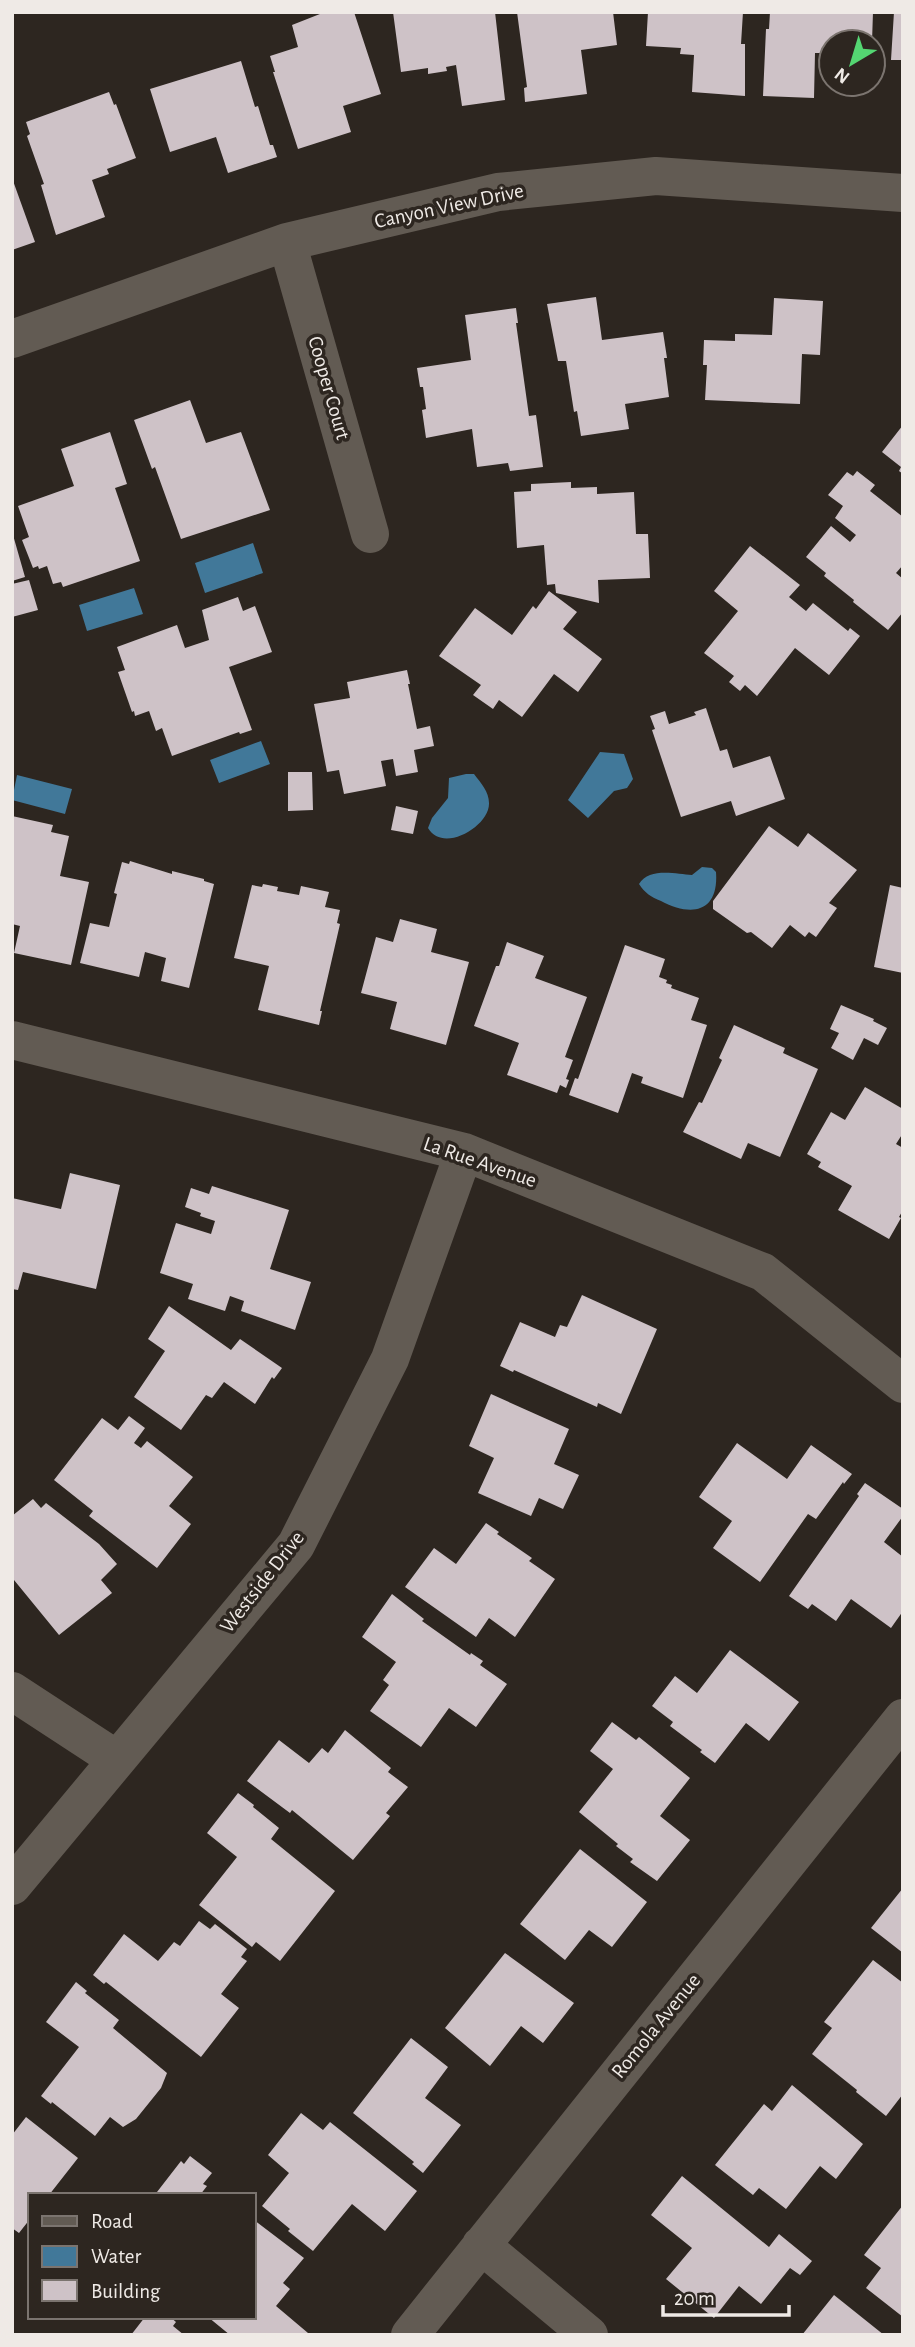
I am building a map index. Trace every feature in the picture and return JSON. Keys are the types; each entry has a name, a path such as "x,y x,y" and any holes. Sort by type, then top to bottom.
{"street":[{"name":"Canyon View Drive","path":"12,339 287,242 498,192 656,176 903,193"},
{"name":"Cooper Court","path":"287,242 370,534"},
{"name":"La Rue Avenue","path":"12,1040 464,1152 763,1272 903,1384"},
{"name":"Westside Drive","path":"12,1886 296,1545 390,1359 464,1152"},
{"path":"12,1691 116,1759"},
{"name":"Romola Avenue","path":"410,2335 903,1718"},
{"path":"481,2245 589,2335"}],"water":[{"path":"253,543 263,573 205,593 195,563"},
{"path":"134,588 143,614 87,631 79,605"},
{"path":"261,741 270,764 219,783 210,760"},
{"path":"600,752 624,754 633,779 627,788 614,791 588,818 568,800"},
{"path":"474,774 484,788 489,799 487,812 474,828 464,834 454,838 435,835 428,828 432,818 448,798 449,778"},
{"path":"17,775 72,789 65,814 12,800"},
{"path":"702,867 712,868 716,872 716,886 713,896 701,908 692,910 672,906 651,896 639,884 649,875 656,873 692,875"}],"building":[{"path":"325,12 354,12 381,94 343,106 351,132 298,149 270,56 298,47 292,25"},
{"path":"393,12 495,12 505,100 462,106 456,65 446,67 447,71 428,74 428,68 401,72"},
{"path":"517,12 613,12 617,45 581,50 587,94 525,102 524,88 527,87"},
{"path":"648,12 743,12 741,44 745,44 745,96 692,92 694,55 680,54 681,48 646,46"},
{"path":"770,12 873,12 872,28 817,28 814,98 763,96 766,29 769,29"},
{"path":"894,12 903,12 903,60 891,60"},
{"path":"241,61 255,107 258,106 270,145 273,145 277,157 228,173 216,137 170,152 150,89"},
{"path":"109,92 136,158 107,169 109,174 92,180 105,217 56,235 41,185 44,184 27,136 30,134 26,122"},
{"path":"12,178 35,242 12,250"},
{"path":"596,297 602,340 663,332 669,397 625,404 629,429 581,436 577,411 574,412 566,361 558,361 547,304"},
{"path":"774,298 823,301 820,355 802,354 800,404 705,400 707,365 703,365 704,340 735,341 735,334 772,335"},
{"path":"516,308 529,416 536,415 543,467 510,471 508,463 477,467 472,429 426,438 422,410 426,409 417,368 471,360 465,315"},
{"path":"190,400 206,443 241,432 270,510 181,539 155,467 152,469 134,420"},
{"path":"903,425 903,474 899,471 901,467 882,452"},
{"path":"110,432 127,484 115,488 140,561 63,587 61,582 53,584 47,566 33,568 22,540 29,537 18,506 74,486 61,449"},
{"path":"857,471 875,485 870,491 903,517 903,565 896,573 903,579 903,612 888,630 853,602 854,600 824,576 826,573 806,557 831,526 850,542 856,535 835,518 843,506 828,495 847,472 853,476"},
{"path":"571,482 571,488 597,487 597,494 634,492 636,534 648,534 650,578 598,580 599,603 556,593 555,584 547,585 544,545 517,548 514,492 531,491 531,484"},
{"path":"12,536 25,577 12,581"},
{"path":"750,546 800,585 789,597 806,611 813,603 848,631 850,628 860,636 829,675 795,648 757,696 745,685 740,691 729,682 734,676 704,653 738,611 714,591"},
{"path":"29,580 38,610 12,617 12,584"},
{"path":"549,591 577,612 563,629 602,659 578,692 554,674 522,717 499,700 493,709 473,695 481,685 439,656 475,608 512,635 533,606 536,609"},
{"path":"238,597 243,611 255,606 272,652 229,667 252,730 240,734 239,732 172,756 162,728 156,731 149,711 135,716 134,711 132,712 118,672 125,670 117,647 177,625 185,648 209,640 202,610"},
{"path":"407,670 417,729 430,726 434,746 414,750 418,772 396,776 393,759 381,761 386,786 344,794 339,770 327,772 314,704 350,698 347,682"},
{"path":"706,708 720,751 727,749 733,768 770,756 785,799 736,816 731,801 681,817 652,730 655,729 650,716 665,711 669,724 696,715 694,712"},
{"path":"288,772 312,772 313,810 288,811"},
{"path":"396,806 418,811 413,834 391,830"},
{"path":"12,816 53,825 51,832 69,836 60,876 89,882 71,965 14,953 20,926 12,924"},
{"path":"769,826 798,847 808,833 857,870 829,903 837,908 816,937 809,932 805,937 790,925 772,948 713,909 713,901"},
{"path":"130,861 172,874 172,871 204,879 214,884 189,988 161,981 166,958 145,952 139,977 80,963 90,923 109,927 122,862 129,864"},
{"path":"263,884 278,887 277,891 299,895 301,886 329,892 325,907 340,910 337,923 340,924 319,1025 258,1010 269,966 234,958 252,885 262,887"},
{"path":"890,885 903,888 903,973 874,967"},
{"path":"400,919 437,929 431,952 469,962 446,1045 390,1029 397,1002 361,993 376,937 393,942"},
{"path":"507,942 544,956 535,978 587,997 565,1057 573,1060 566,1079 569,1080 566,1088 560,1085 557,1093 507,1075 519,1043 474,1026"},
{"path":"625,945 665,959 659,977 667,980 666,983 672,985 671,988 699,998 691,1020 707,1025 683,1098 641,1083 643,1077 632,1073 618,1113 569,1095 575,1078 578,1079"},
{"path":"841,1005 874,1019 873,1021 887,1028 878,1045 864,1038 853,1060 831,1048 839,1033 830,1029"},
{"path":"734,1025 785,1048 783,1053 818,1069 780,1157 748,1143 741,1159 683,1132 699,1102 702,1103 722,1060 719,1058"},
{"path":"865,1087 903,1109 903,1133 896,1144 903,1148 903,1210 889,1239 838,1210 852,1186 818,1167 821,1162 807,1154 831,1112 845,1120"},
{"path":"70,1173 120,1185 96,1289 23,1272 18,1290 12,1289 12,1198 61,1209"},
{"path":"212,1186 289,1210 270,1269 311,1282 295,1330 241,1311 244,1301 230,1296 225,1311 188,1299 193,1284 160,1273 176,1223 211,1234 215,1221 185,1207 191,1188 209,1194"},
{"path":"582,1295 657,1329 621,1414 598,1403 597,1407 500,1366 520,1322 555,1337 560,1325 567,1327"},
{"path":"169,1306 231,1350 240,1339 282,1368 274,1379 272,1377 255,1404 224,1382 212,1398 206,1395 181,1430 134,1397 165,1351 148,1339"},
{"path":"491,1394 569,1429 554,1464 579,1475 563,1509 539,1498 531,1516 478,1493 494,1458 469,1446"},
{"path":"129,1416 145,1428 134,1443 141,1448 147,1441 193,1477 169,1506 191,1524 157,1568 89,1516 93,1511 54,1480 102,1418 118,1430"},
{"path":"737,1443 787,1479 811,1445 852,1474 816,1519 808,1514 760,1582 713,1548 732,1521 699,1497"},
{"path":"865,1483 903,1509 903,1516 884,1542 903,1557 903,1611 891,1628 851,1599 836,1621 812,1604 808,1609 789,1596 859,1496 857,1494"},
{"path":"33,1499 41,1508 46,1503 99,1544 117,1564 101,1580 112,1593 59,1635 14,1580 12,1581 12,1516"},
{"path":"486,1523 532,1558 529,1561 555,1579 515,1637 489,1618 476,1637 405,1587 434,1548 456,1564"},
{"path":"392,1594 424,1619 422,1621 470,1655 471,1653 483,1661 480,1665 507,1684 476,1727 449,1708 421,1747 370,1711 389,1685 383,1680 396,1662 362,1637"},
{"path":"730,1650 799,1702 769,1741 746,1723 715,1763 670,1726 673,1722 652,1706 675,1676 697,1693"},
{"path":"612,1722 636,1740 639,1737 690,1778 660,1816 690,1840 657,1881 630,1862 633,1859 616,1846 618,1844 579,1812 613,1769 590,1751"},
{"path":"345,1730 391,1768 388,1772 408,1787 386,1813 390,1816 353,1860 292,1810 290,1813 247,1781 279,1740 309,1763 322,1748 328,1753"},
{"path":"238,1793 279,1828 271,1839 335,1891 280,1961 256,1942 252,1947 199,1905 237,1857 207,1833"},
{"path":"580,1849 647,1902 612,1947 589,1930 565,1960 520,1924"},
{"path":"903,1888 903,1953 871,1928"},
{"path":"199,1921 210,1929 215,1924 247,1949 241,1957 247,1961 221,1994 239,2008 201,2057 106,1982 104,1984 93,1975 124,1934 158,1961 174,1942 180,1946"},
{"path":"505,1953 574,2003 543,2043 521,2026 490,2066 445,2028"},
{"path":"873,1960 903,1983 903,2094 886,2116 812,2054 832,2028 824,2022"},
{"path":"76,1982 87,1991 85,1993 119,2020 113,2028 167,2073 161,2088 136,2119 123,2127 110,2117 95,2136 41,2096 79,2047 46,2022"},
{"path":"411,2038 448,2067 425,2098 461,2125 423,2173 412,2164 414,2162 353,2113"},
{"path":"792,2085 863,2144 836,2179 820,2166 786,2209 759,2188 753,2195 715,2165 764,2104 772,2111"},
{"path":"301,2113 323,2130 330,2122 417,2191 385,2231 352,2204 313,2251 262,2206 289,2173 268,2155"},
{"path":"26,2117 78,2158 51,2193 28,2193 28,2222 19,2233 12,2228 12,2135"},
{"path":"190,2156 212,2173 203,2184 207,2186 202,2193 157,2192 181,2161 184,2164"},
{"path":"682,2176 769,2247 779,2234 812,2261 800,2275 790,2268 761,2304 739,2286 714,2318 666,2279 692,2248 651,2215"},
{"path":"903,2205 903,2317 866,2288 881,2268 864,2255"},
{"path":"256,2222 304,2258 283,2283 290,2289 276,2306 308,2333 230,2335 210,2319 256,2319"},
{"path":"834,2295 884,2335 802,2335"},
{"path":"143,2319 172,2319 176,2322 173,2326 184,2335 131,2335"}]}
